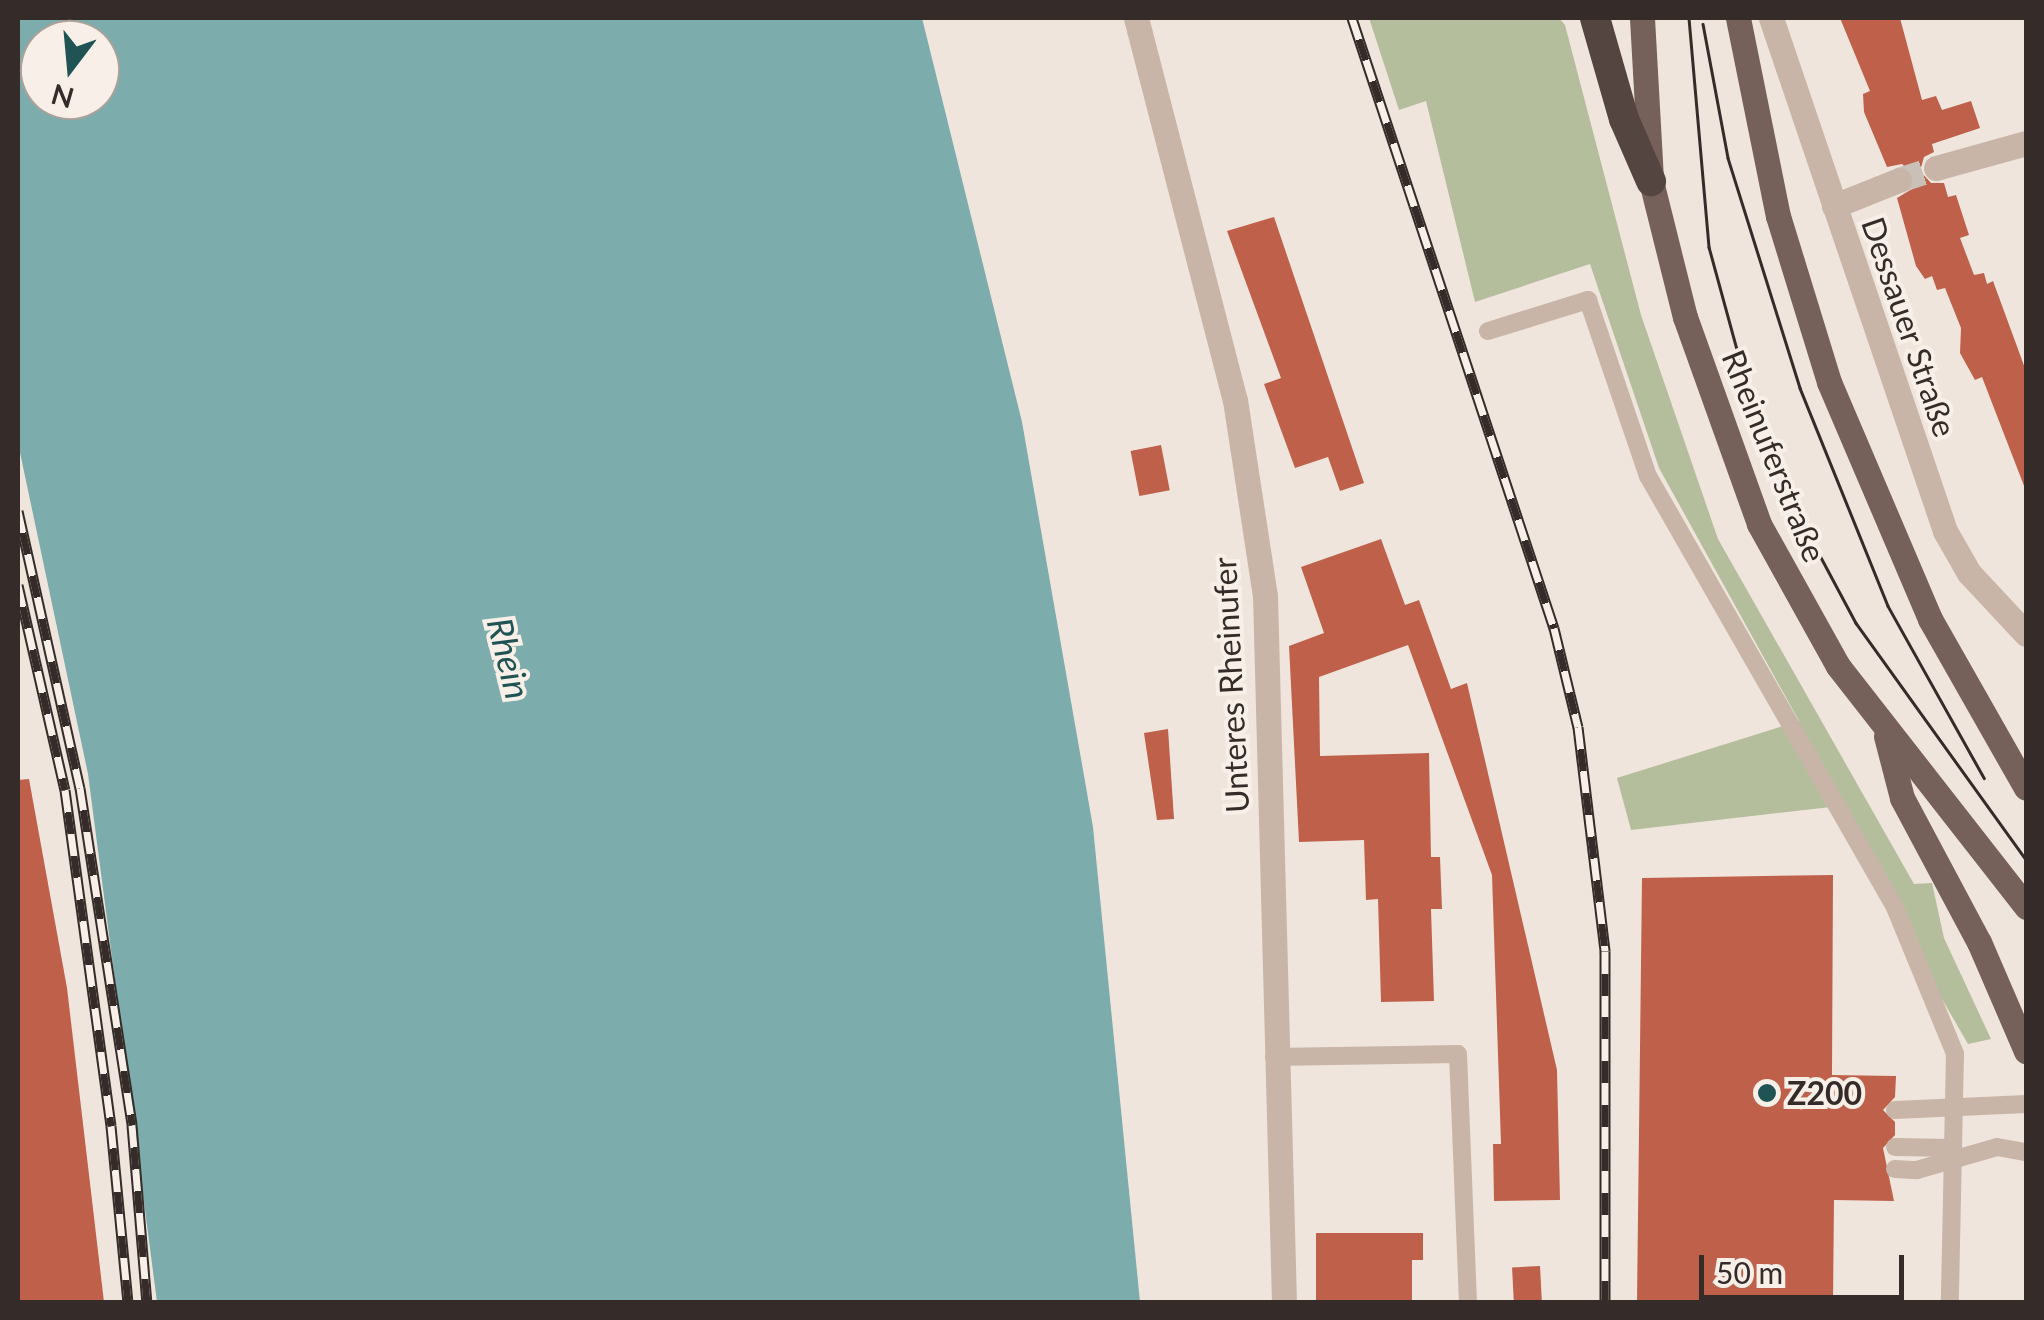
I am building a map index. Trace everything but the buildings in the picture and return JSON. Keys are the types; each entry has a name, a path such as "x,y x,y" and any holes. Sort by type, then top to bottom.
{"highway":[{"path":"1595,18 1624,119 1651,181"}],"main road":[{"name":"Rheinuferstraße","path":"1642,18 1651,181 1685,317 1759,524 1818,634 1885,731 2026,907"},
{"path":"1738,18 1778,216 1829,382 1888,532 1976,705 2026,788"},
{"path":"1976,705 2026,753"},
{"path":"1885,731 1902,798 1957,898 2026,1051"}],"street":[{"name":"Unteres Rheinufer","path":"1136,18 1235,400 1265,596 1274,1057 1284,1302"},
{"name":"Dessauer Straße","path":"1770,18 1945,531 1969,573 2026,634"},
{"path":"1938,175 2026,143"},
{"path":"1834,206 1895,188"}],"lane":[{"path":"1488,332 1588,300 1648,476 1862,840 1939,1006 1955,1054 1950,1302"},
{"path":"1274,1057 1458,1054 1468,1302"},
{"path":"1895,1110 1953,1111 2026,1104"},
{"path":"1895,1147 1952,1154"},
{"path":"1894,1170 1996,1147 2026,1152"}],"green space":[{"path":"1369,18 1559,18 1565,25 1641,315 1718,539 1914,884 1932,883 1944,938 1991,1039 1968,1044 1831,807 1631,830 1617,778 1799,721 1659,468 1590,264 1475,302 1426,101 1399,110"}],"water":[{"name":"Rhein","path":"18,18 922,18 1022,422 1093,827 1140,1302 157,1302 88,774 18,443"}],"tunnel":[{"path":"1899,180 1936,168"}],"tram line":[{"path":"1689,18 1709,247 1744,375 1793,505 1856,623 2026,860"},
{"path":"1703,24 1728,158 1800,388 1888,606 1984,778"}],"railway":[{"path":"1352,18 1554,628 1578,727 1605,951 1605,1302"},
{"path":"18,511 80,788 132,1125 147,1302"},
{"path":"18,585 65,790 111,1126 128,1302"}],"place":[{"name":"Z200","path":"1767,1093"}]}
